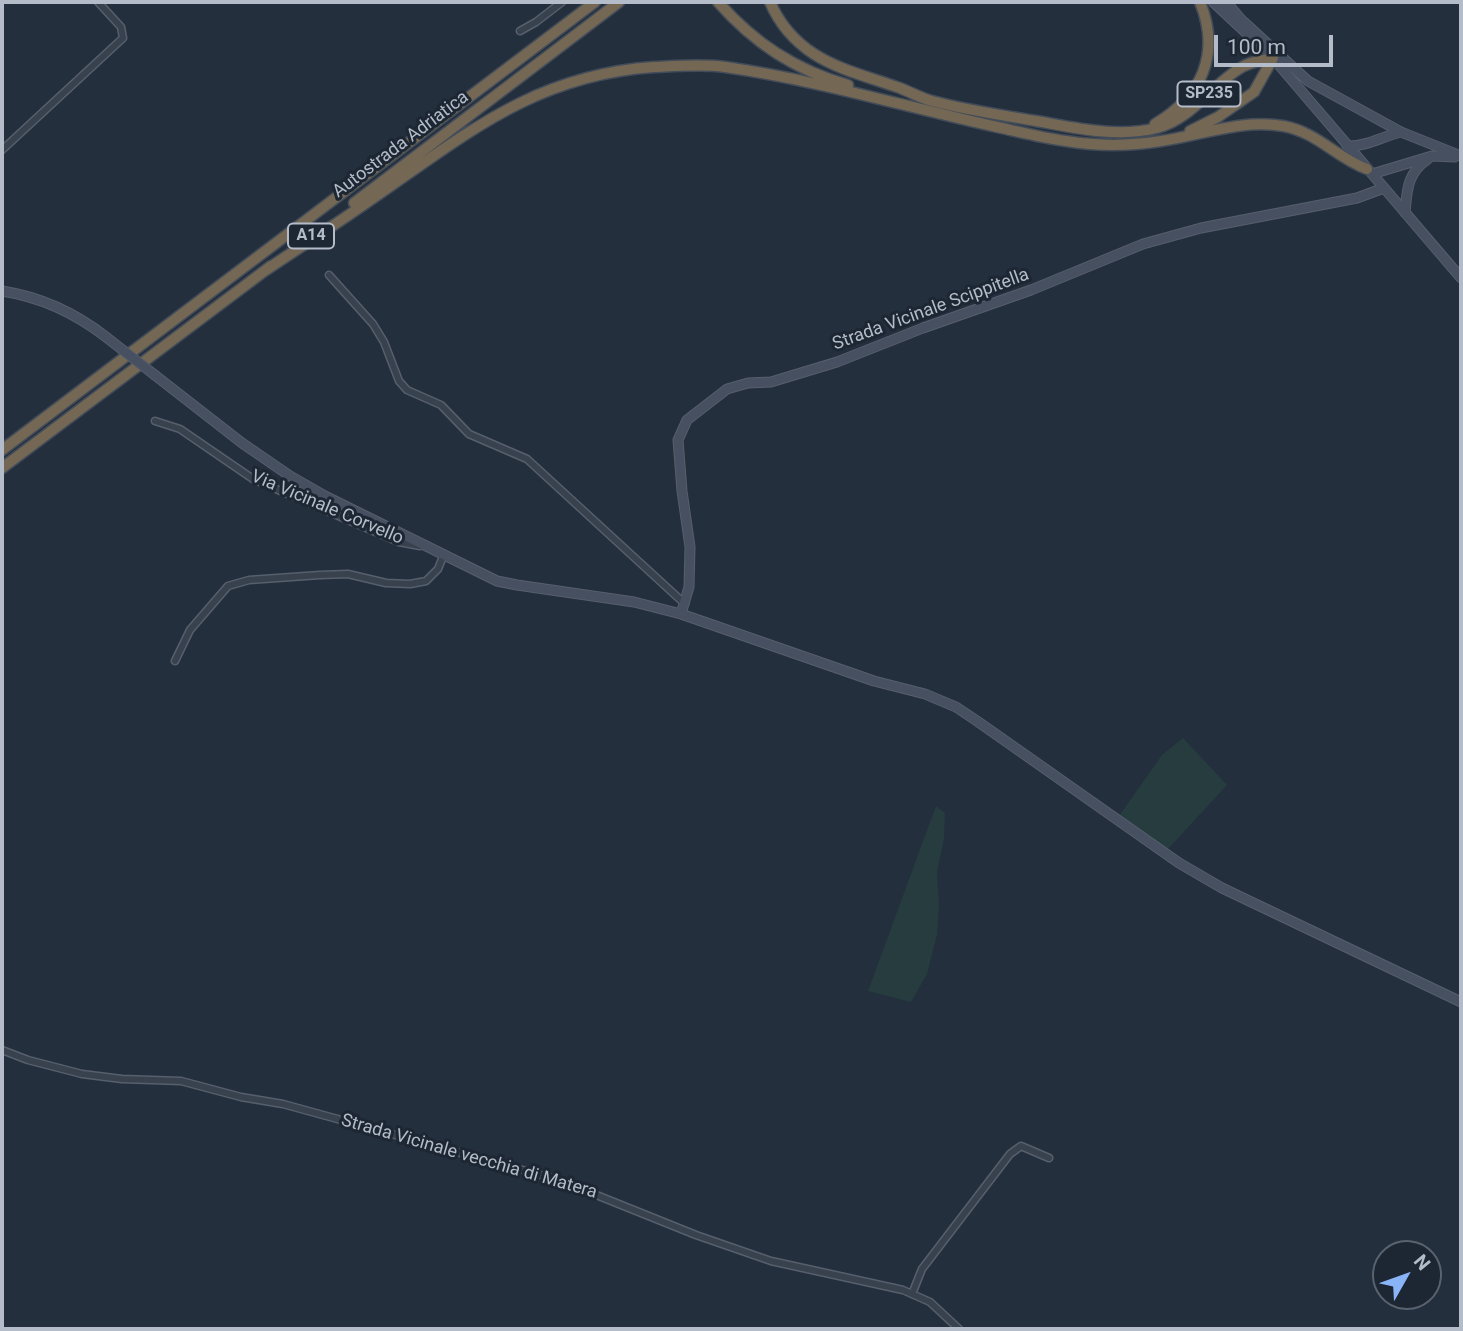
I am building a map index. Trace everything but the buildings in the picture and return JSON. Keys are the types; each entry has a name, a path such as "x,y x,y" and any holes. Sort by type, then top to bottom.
{"highway":[{"name":"Autostrada Adriatica","path":"2,450 594,2"},
{"name":"Autostrada Adriatica","path":"2,468 619,2"},
{"path":"718,2 738,26 785,60 809,72 937,114"},
{"path":"770,2 791,35 813,53 929,101"},
{"path":"872,92 1104,132 1145,130 1180,107 1202,76 1209,44 1205,14 1200,2"},
{"name":"SP235","path":"1145,130 1166,125 1184,116 1241,67 1272,57"},
{"name":"SP235","path":"1178,137 1218,117 1254,92 1272,57"},
{"path":"266,270 459,137 524,99 571,81 626,69 722,67 870,96 937,114 1066,142 1156,142 1235,127 1281,126 1312,135 1352,163 1367,169"}],"street":[{"path":"2,150 123,38 121,27 98,2"},
{"path":"520,31 562,2"},
{"path":"1213,2 1272,57"},
{"path":"1226,2 1461,278"},
{"path":"1244,22 1308,81 1401,132 1461,157"},
{"path":"1347,146 1369,143 1401,132"},
{"path":"1367,169 1369,143"},
{"path":"1367,169 1432,156 1461,157"},
{"path":"1405,213 1409,180 1418,166 1432,156"},
{"name":"Strada Vicinale Scippitella","path":"683,609 689,587 690,547 678,440 687,420 727,389 748,383 771,382 837,362 1031,290 1143,244 1201,228 1386,190"},
{"path":"329,275 373,324 384,342 399,381 407,390 441,405 469,434 527,459 683,609"},
{"path":"2,291 49,303 79,317 242,443 290,476 325,496 508,584 683,609 874,681 925,694 947,703 977,721 1179,863 1222,888 1461,1002"},
{"name":"Via Vicinale Corvello","path":"155,421 180,429 253,479 399,542 429,547"},
{"path":"175,661 190,630 228,586 249,580 320,575 348,575 386,583 410,584 426,581 438,569 444,554"},
{"name":"Strada Vicinale vecchia di Matera","path":"2,1050 82,1074 122,1079 181,1081 241,1097 283,1104 559,1180 696,1236 759,1257 912,1294 930,1301 959,1329"},
{"path":"912,1294 922,1269 1010,1154 1021,1146 1026,1146 1049,1158"}],"green space":[{"path":"1183,738 1227,785 1167,850 1119,816 1162,755"},
{"path":"936,806 945,813 944,839 937,872 937,935 927,974 911,1002 868,991"}]}
